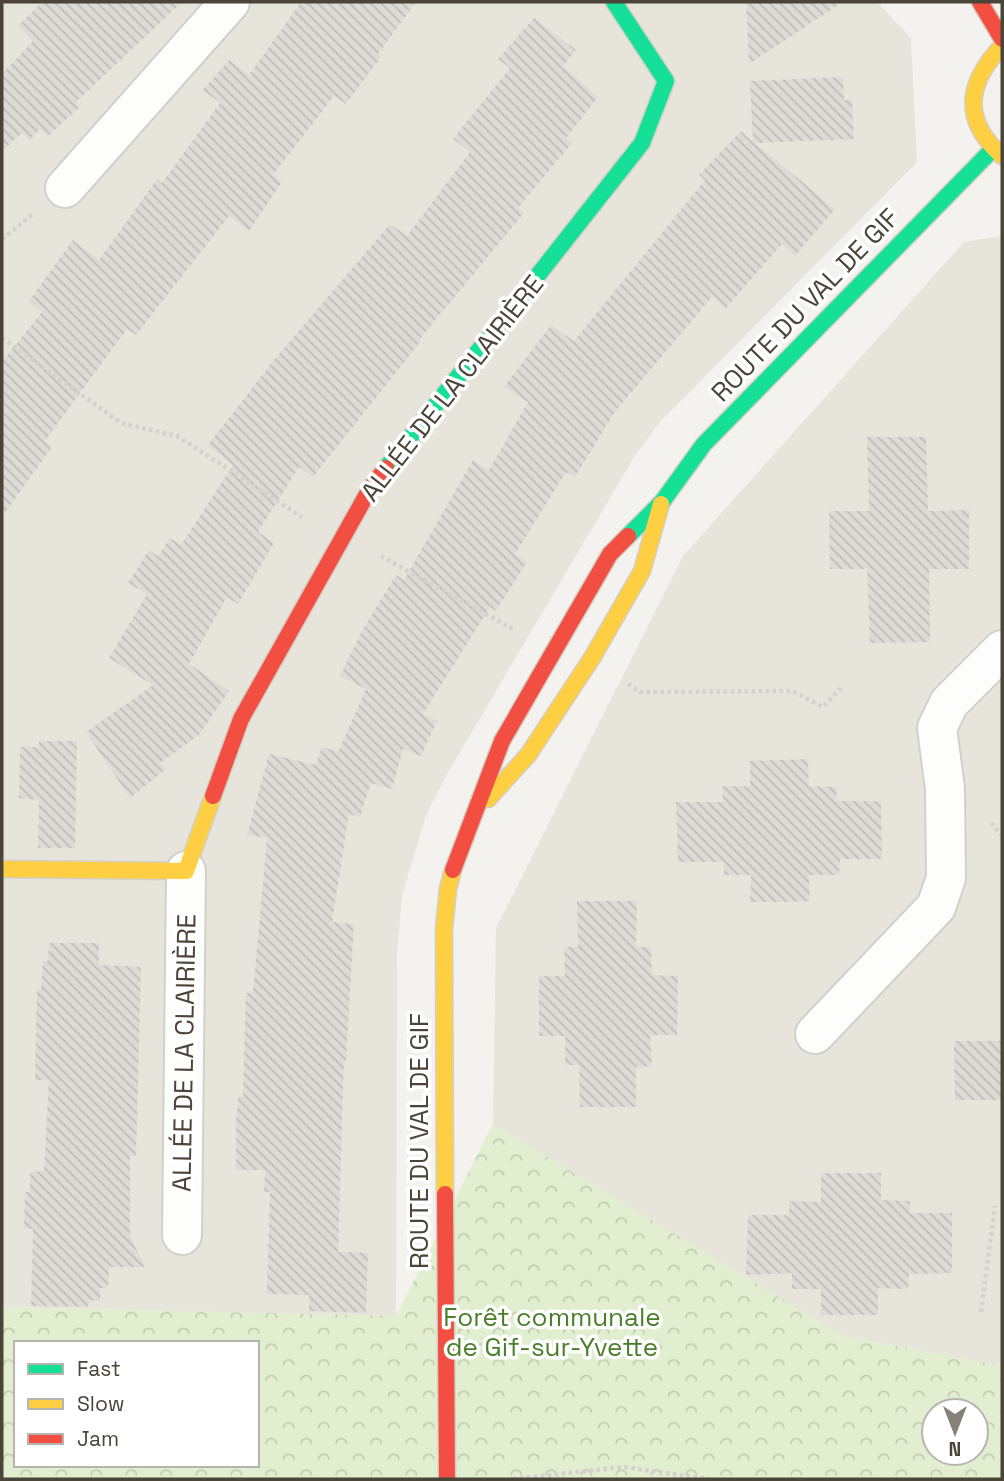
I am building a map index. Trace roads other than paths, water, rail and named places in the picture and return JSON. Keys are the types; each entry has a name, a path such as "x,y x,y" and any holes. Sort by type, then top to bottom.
{"street":[{"path":"65,188 230,2"},
{"name":"ALLÉE DE LA CLAIRIÈRE","path":"182,1235 186,871 241,719 371,487 642,144 666,81 614,2"},
{"path":"980,2 1002,39"},
{"path":"997,153 981,133 974,114 973,94 979,74 989,57 1002,46"},
{"name":"ROUTE DU VAL DE GIF","path":"447,1479 444,1366 444,929 449,889 456,864 502,741 610,554 662,502 704,444 997,153"},
{"name":"ROUTE DU VAL DE GIF","path":"478,809 528,755 592,658 642,571 662,502"},
{"path":"815,1034 936,907 946,878 945,789 937,728 949,703 1002,650"},
{"path":"2,869 186,871"}],"park label":[{"name":"Forêt communale de Gif-sur-Yvette","path":"552,1332"}]}
